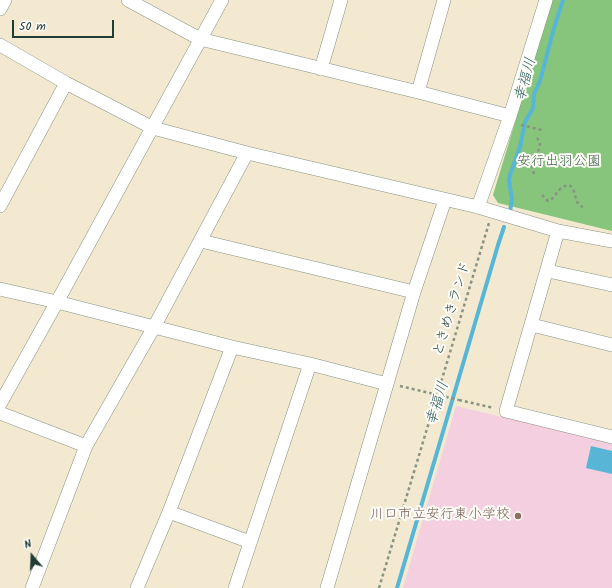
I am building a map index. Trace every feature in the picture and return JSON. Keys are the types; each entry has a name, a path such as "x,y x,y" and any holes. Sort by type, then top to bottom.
{"street":[{"path":"0,9 5,0"},
{"path":"128,0 200,39 418,92 509,118"},
{"path":"86,446 0,404 58,302 222,0"},
{"path":"320,69 341,0"},
{"path":"418,92 444,0"},
{"path":"478,207 509,118 546,0"},
{"path":"0,45 66,83 153,128 247,153 478,207 558,231 612,241"},
{"path":"0,206 66,83"},
{"path":"32,588 86,446 154,327 247,153"},
{"path":"327,588 414,292 444,200"},
{"path":"558,231 548,271 506,411 612,437"},
{"path":"201,241 414,292"},
{"path":"548,271 612,285"},
{"path":"0,289 388,384"},
{"path":"532,325 612,345"},
{"path":"137,588 169,512 232,347"},
{"path":"235,588 310,364"},
{"path":"169,512 250,542"}],"path":[{"path":"509,118 542,130"},
{"path":"534,174 532,161 540,146 540,142 536,137"},
{"path":"542,195 548,201 551,200 561,187 569,185 575,192 578,205 583,207"},
{"name":"ときめきランド","path":"379,588 490,219"},
{"path":"388,384 506,411"}],"shaded area":[{"name":"川口市立安行東小学校","path":"456,406 612,443 612,588 403,588"}],"green space":[{"name":"安行出羽公園","path":"552,0 612,0 612,231 498,203 493,195"}],"water":[{"path":"591,446 612,451 612,474 586,468"}],"waterway":[{"name":"幸福川","path":"510,212 512,198 509,178 520,147 525,122 533,108 534,94 540,81 563,0"},
{"name":"幸福川","path":"397,588 504,227"}],"place":[{"name":"川口市立安行東小学校","path":"518,516"}]}
